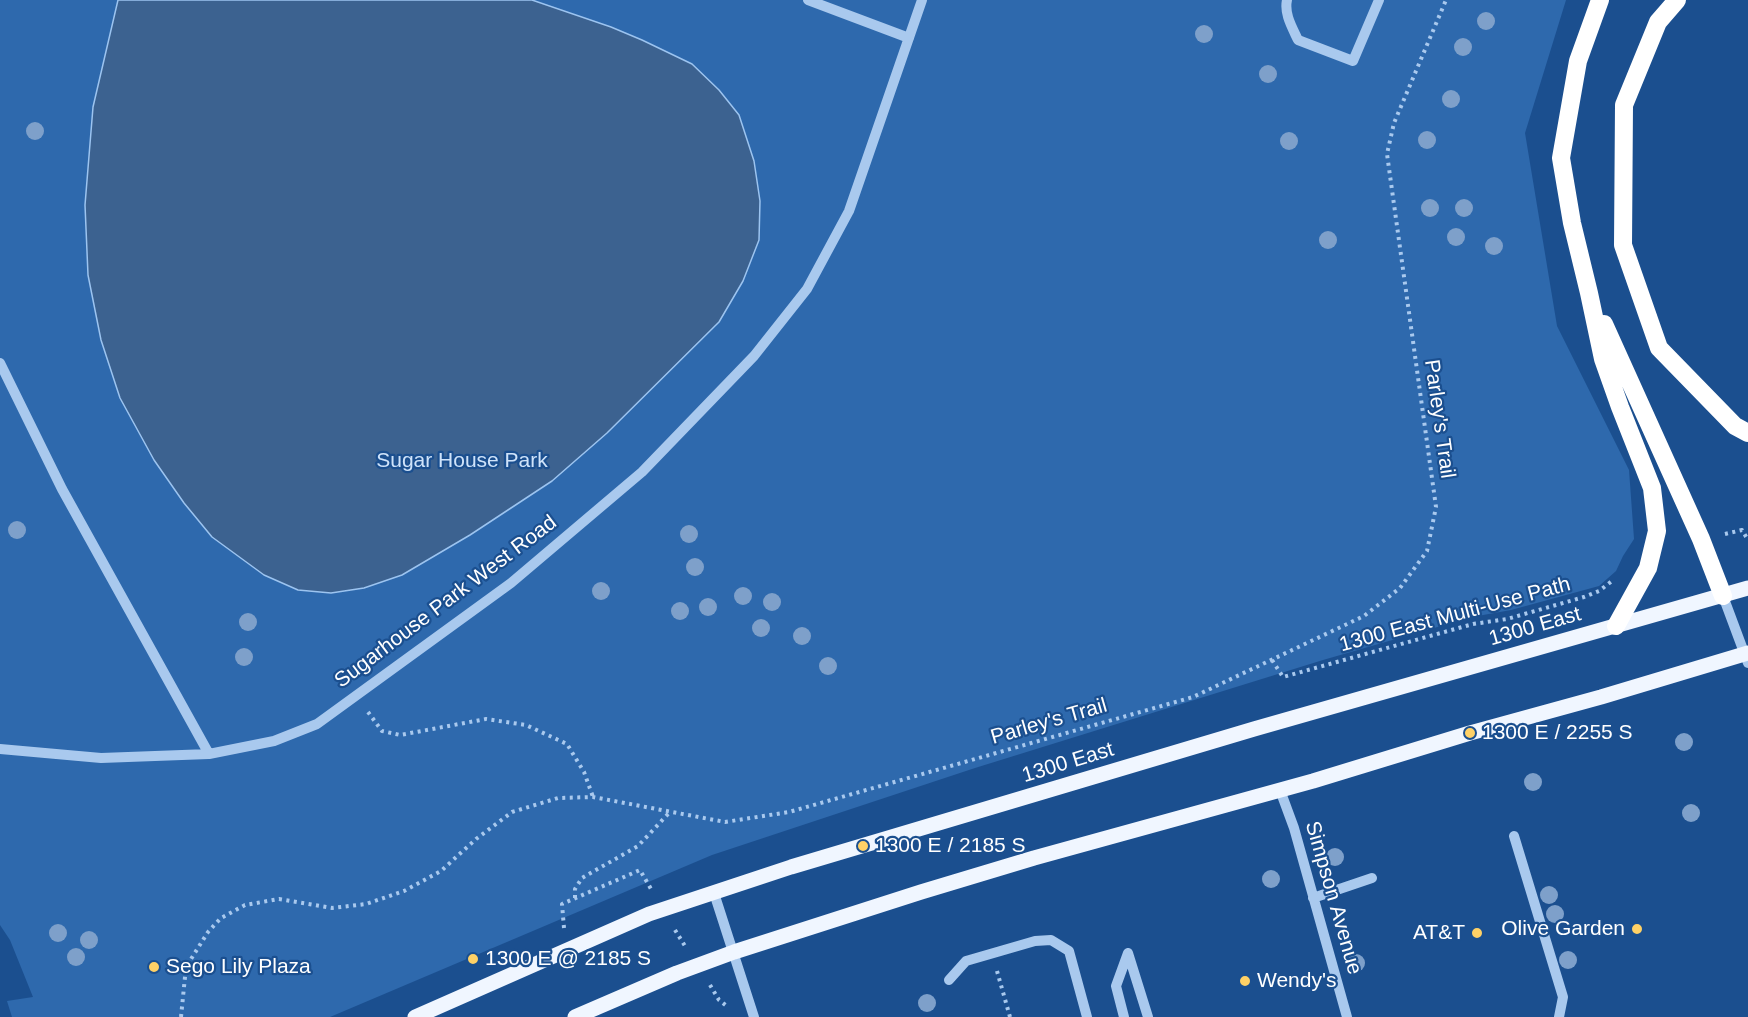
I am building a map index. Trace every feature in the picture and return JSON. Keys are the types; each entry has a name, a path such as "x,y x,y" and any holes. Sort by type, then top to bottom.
{"highway":[{"path":"1600,0 1578,61 1561,158 1572,223 1603,359 1652,488 1657,531 1648,568 1616,626"},
{"path":"1677,0 1658,22 1624,105 1623,245 1659,348 1735,426 1748,434"},
{"path":"1589,293 1701,539 1723,596"}],"main road":[{"name":"1300 East","path":"415,1017 649,914 791,867 1254,729 1748,588"},
{"path":"575,1017 677,973 734,952 1034,858 1280,790 1470,733 1746,657"}],"street":[{"path":"808,0 909,38"},
{"name":"Sugarhouse Park West Road","path":"0,749 101,758 209,754 274,741 317,724 511,583 642,472 754,356 807,289 849,211 922,0"},
{"path":"1287,0 1288,20 1298,40 1353,61 1379,0"},
{"path":"0,363 62,489 209,754"},
{"path":"1723,596 1746,657"},
{"name":"Simpson Avenue","path":"1280,790 1294,828 1347,1017"},
{"path":"1514,836 1563,997 1559,1017"},
{"path":"1313,898 1372,878"},
{"path":"714,892 754,1017"},
{"path":"949,980 966,961 1035,942 1051,940 1068,951 1087,1017"},
{"path":"1124,1017 1116,986 1128,953 1148,1017"}],"path":[{"name":"Parley's Trail","path":"180,1017 186,967 208,932 221,918 245,904 279,899 332,908 366,904 404,891 441,871 512,812 558,798 593,797 725,822 789,812 1192,697 1364,616 1400,588 1427,551 1436,507 1387,154 1394,123 1446,0"},
{"path":"1738,532 1742,530 1748,540"},
{"name":"1300 East Multi-Use Path","path":"1272,660 1283,677 1473,624 1507,619 1584,597 1599,591 1615,579"},
{"path":"382,731 400,735 486,719 526,725 567,744 584,772 593,797"},
{"path":"576,898 575,889 582,878 638,846 669,813"},
{"path":"562,904 640,870 646,880"},
{"path":"996,967 1010,1017"}],"green space":[{"name":"Sugar House Park","path":"0,0 1566,0 1525,133 1557,326 1629,470 1634,539 1616,571 1599,586 1511,610 1472,617 1323,660 975,768 712,855 330,1017 12,1017 7,1001 33,997 10,940 0,925"}],"shaded area":[{"path":"118,0 532,0 642,40 692,64 719,90 739,115 754,161 760,201 759,240 743,281 719,322 607,433 552,481 470,535 402,575 364,588 331,593 298,590 264,575 212,537 184,503 154,460 120,398 101,340 88,275 85,205 93,107"}],"place":[{"name":"1300 E / 2255 S","path":"1470,733"},
{"name":"1300 E / 2185 S","path":"863,846"},
{"name":"Olive Garden","path":"1637,929"},
{"name":"AT&T","path":"1477,933"},
{"name":"1300 E @ 2185 S","path":"473,959"},
{"name":"Sego Lily Plaza","path":"154,967"},
{"name":"Wendy's","path":"1245,981"}]}
